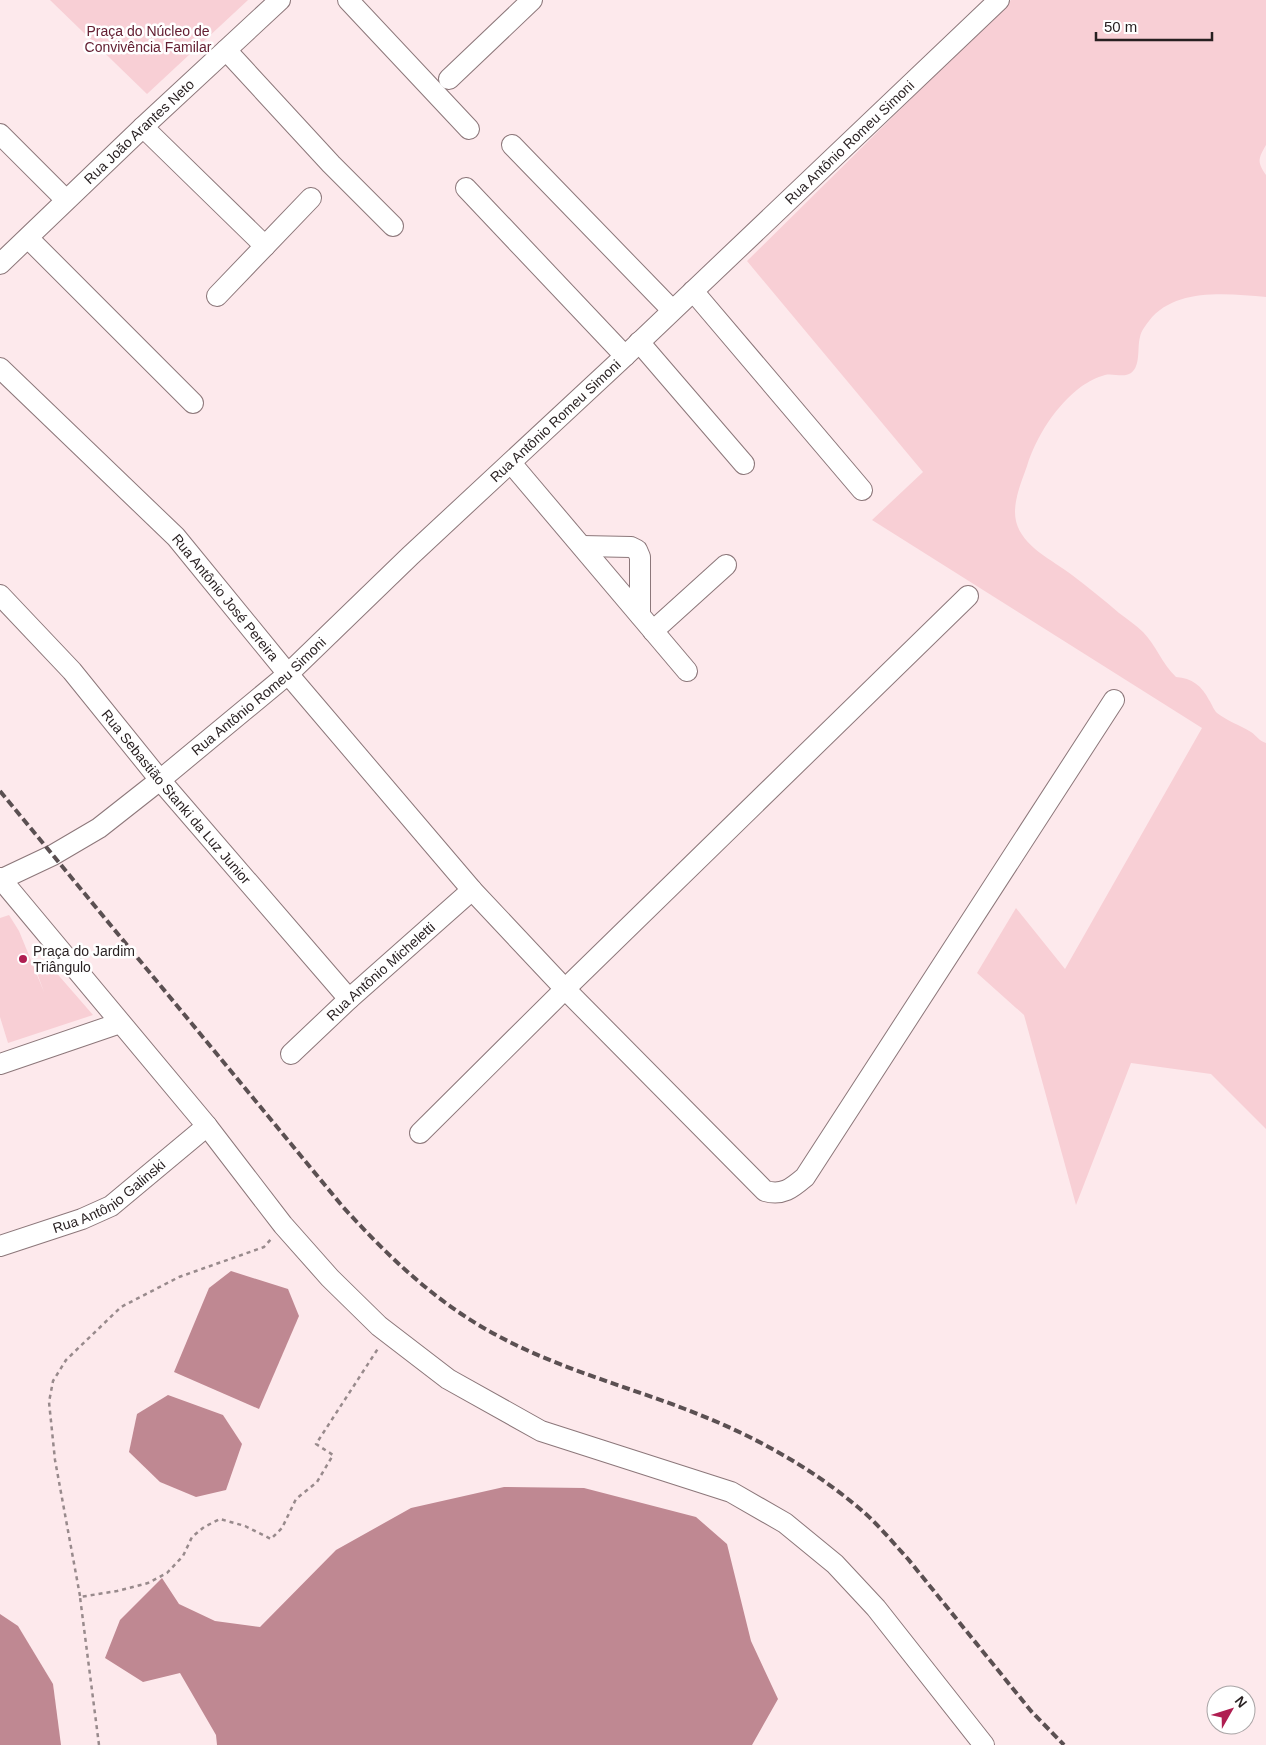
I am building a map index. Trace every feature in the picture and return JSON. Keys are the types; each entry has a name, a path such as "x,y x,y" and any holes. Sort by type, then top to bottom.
{"street":[{"name":"Rua João Arantes Neto","path":"0,264 143,127 280,0"},
{"path":"348,0 469,129"},
{"path":"449,79 532,0"},
{"name":"Rua Antônio Romeu Simoni","path":"0,879 53,855 99,828 288,674 410,556 693,292 999,0"},
{"path":"226,50 331,164 393,226"},
{"path":"143,127 265,246"},
{"path":"0,134 66,200"},
{"path":"512,145 672,310"},
{"path":"466,188 625,356"},
{"path":"217,296 311,198"},
{"path":"28,238 193,404"},
{"path":"693,292 862,490"},
{"path":"639,342 744,464"},
{"name":"Rua Antônio José Pereira","path":"0,368 176,537 288,674 472,890 565,989 765,1191 775,1194 790,1190 805,1177 1114,700"},
{"path":"511,463 687,671"},
{"path":"582,546 631,547 637,550 640,557 640,615"},
{"path":"653,631 726,564"},
{"name":"Rua Sebastião Stanki da Luz Junior","path":"0,595 72,671 160,780 349,999"},
{"path":"420,1133 968,596"},
{"path":"0,879 207,1126 284,1225 330,1278 388,1334 448,1379 540,1431 730,1492 785,1523 836,1564 876,1608 984,1745"},
{"name":"Rua Antônio Micheletti","path":"291,1054 349,999 472,890"},
{"path":"0,1064 120,1023"},
{"name":"Rua Antônio Galinski","path":"0,1246 82,1219 111,1206 207,1126"}],"path":[{"path":"99,1745 80,1597 56,1460 50,1402 53,1381 66,1360 121,1307 179,1277 264,1247 284,1225"},
{"path":"80,1597 117,1591 148,1583 167,1573 183,1556 192,1537 204,1526 220,1519 245,1526 271,1540 282,1528 296,1499 304,1490 317,1482 333,1455 316,1444 388,1334"}],"green space":[{"name":"Praça do Núcleo de Convivência Familar","path":"50,0 248,0 147,94"},
{"path":"1011,0 1266,0 1266,145 1261,154 1260,163 1266,175 1266,297 1220,294 1203,295 1173,302 1160,310 1141,333 1136,366 1131,373 1125,375 1105,375 1087,383 1064,402 1048,422 1031,455 1018,493 1015,514 1019,530 1031,546 1064,569 1140,629 1148,637 1171,672 1176,677 1192,681 1200,687 1217,713 1251,732 1266,743 1266,1129 1211,1074 1131,1063 1076,1205 1024,1015 977,973 1016,908 1065,969 1202,728 872,520 923,472 747,261"},
{"name":"Praça do Jardim Triângulo","path":"9,915 19,931 44,992 36,970 47,962 93,1015 8,1043 0,1017 0,918"}],"shaded area":[{"path":"231,1271 288,1289 299,1316 259,1409 174,1372 209,1288"},
{"path":"168,1395 223,1415 242,1444 226,1490 196,1497 160,1482 129,1452 137,1414"},
{"path":"504,1487 584,1488 696,1517 727,1544 751,1641 778,1699 752,1745 217,1745 216,1735 180,1673 143,1682 105,1658 120,1620 162,1578 179,1604 215,1621 260,1627 336,1550 411,1508"},
{"path":"0,1614 18,1626 53,1684 61,1745 0,1745"}],"railway":[{"path":"0,791 343,1207 411,1275 448,1305 489,1331 536,1354 586,1374 710,1419 758,1441 804,1467 825,1482 867,1515 908,1559 1031,1711 1064,1745"}],"place":[{"name":"Praça do Jardim Triângulo","path":"23,959"}]}
